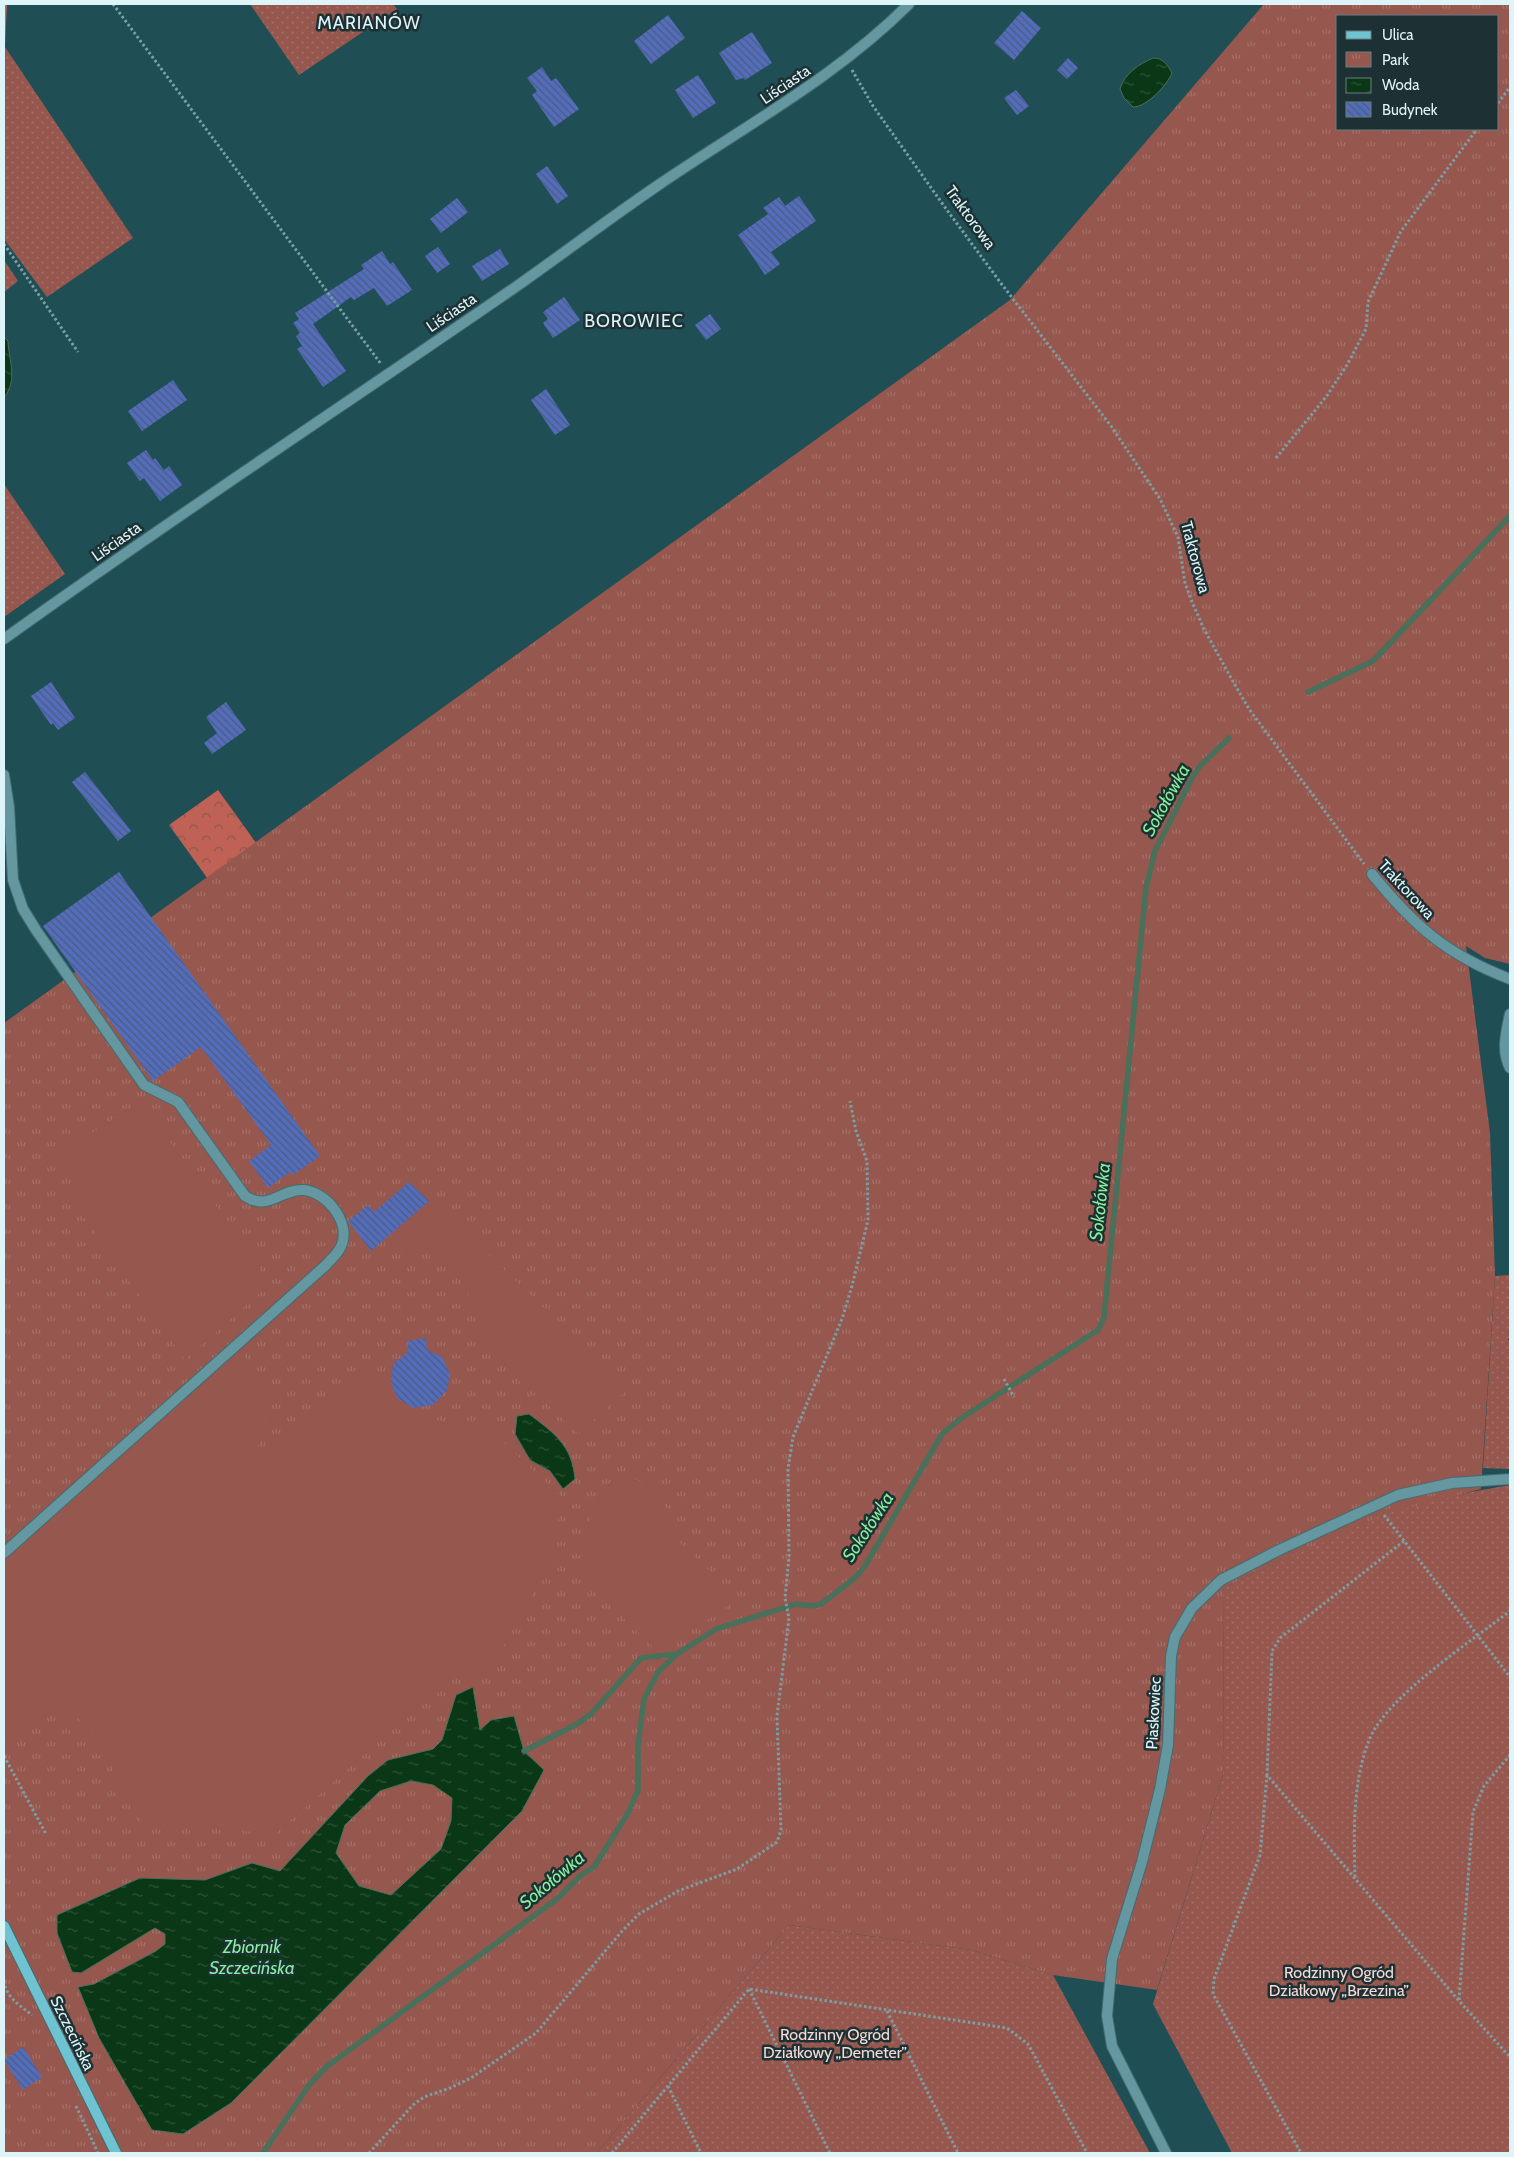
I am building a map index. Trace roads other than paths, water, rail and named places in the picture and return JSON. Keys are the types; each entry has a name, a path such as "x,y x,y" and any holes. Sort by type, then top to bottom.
{"main road":[{"name":"Szczecińska","path":"4,1926 116,2153"}],"street":[{"name":"Liściasta","path":"4,639 122,555 516,286 658,185 846,60 909,4"},
{"path":"4,775 9,807 13,880 23,909 144,1085 178,1102 245,1196 254,1202 272,1200 293,1191 303,1190 326,1199 339,1217 343,1242 340,1249 326,1265 4,1553"},
{"name":"Traktorowa","path":"1372,874 1400,909 1437,940 1488,971 1510,979"},
{"path":"1510,1014 1504,1048 1505,1059 1510,1068"},
{"name":"Piaskowiec","path":"1166,2153 1112,2046 1106,2016 1112,1959 1142,1862 1162,1780 1168,1745 1171,1656 1175,1637 1192,1608 1221,1580 1279,1550 1398,1494 1452,1483 1510,1479"}],"water":[{"path":"1153,58 1164,62 1172,73 1156,94 1144,103 1133,107 1124,98 1120,89 1122,84 1133,70"},
{"path":"4,337 8,341 12,377 11,384 4,398"},
{"path":"529,1414 554,1434 570,1457 575,1479 563,1489 550,1471 530,1460 515,1434 517,1416"},
{"name":"Zbiornik Szczecińska","path":"473,1687 480,1730 491,1720 514,1716 524,1751 544,1770 522,1811 231,2103 183,2134 152,2130 99,2038 78,1987 94,1984 156,1951 165,1944 165,1934 155,1928 81,1973 72,1972 57,1933 57,1915 140,1878 205,1880 252,1863 280,1871 368,1776 388,1760 433,1749 442,1740 456,1695","holes":["411,1781 433,1785 452,1798 451,1821 441,1849 391,1895 359,1886 336,1853 345,1825 380,1791"]}],"waterway":[{"name":"Sokołówka","path":"1308,692 1373,661 1510,516"},
{"name":"Sokołówka","path":"263,2153 309,2085 326,2067 557,1899 581,1875 594,1867 628,1813 638,1790 638,1745 644,1699 658,1672 677,1654 716,1629 796,1604 813,1606 821,1604 856,1577 865,1566 942,1434 960,1419 1098,1330 1104,1317 1146,888 1155,851 1193,776 1200,766 1229,738"},
{"path":"524,1751 577,1724 591,1714 641,1658 677,1654"}],"district":[{"name":"MARIANÓW","path":"369,23"},
{"name":"BOROWIEC","path":"634,321"}],"park label":[{"name":"Rodzinny Ogród Działkowy „Brzezina”","path":"1339,1981"},
{"name":"Rodzinny Ogród Działkowy „Demeter”","path":"835,2043"}]}
